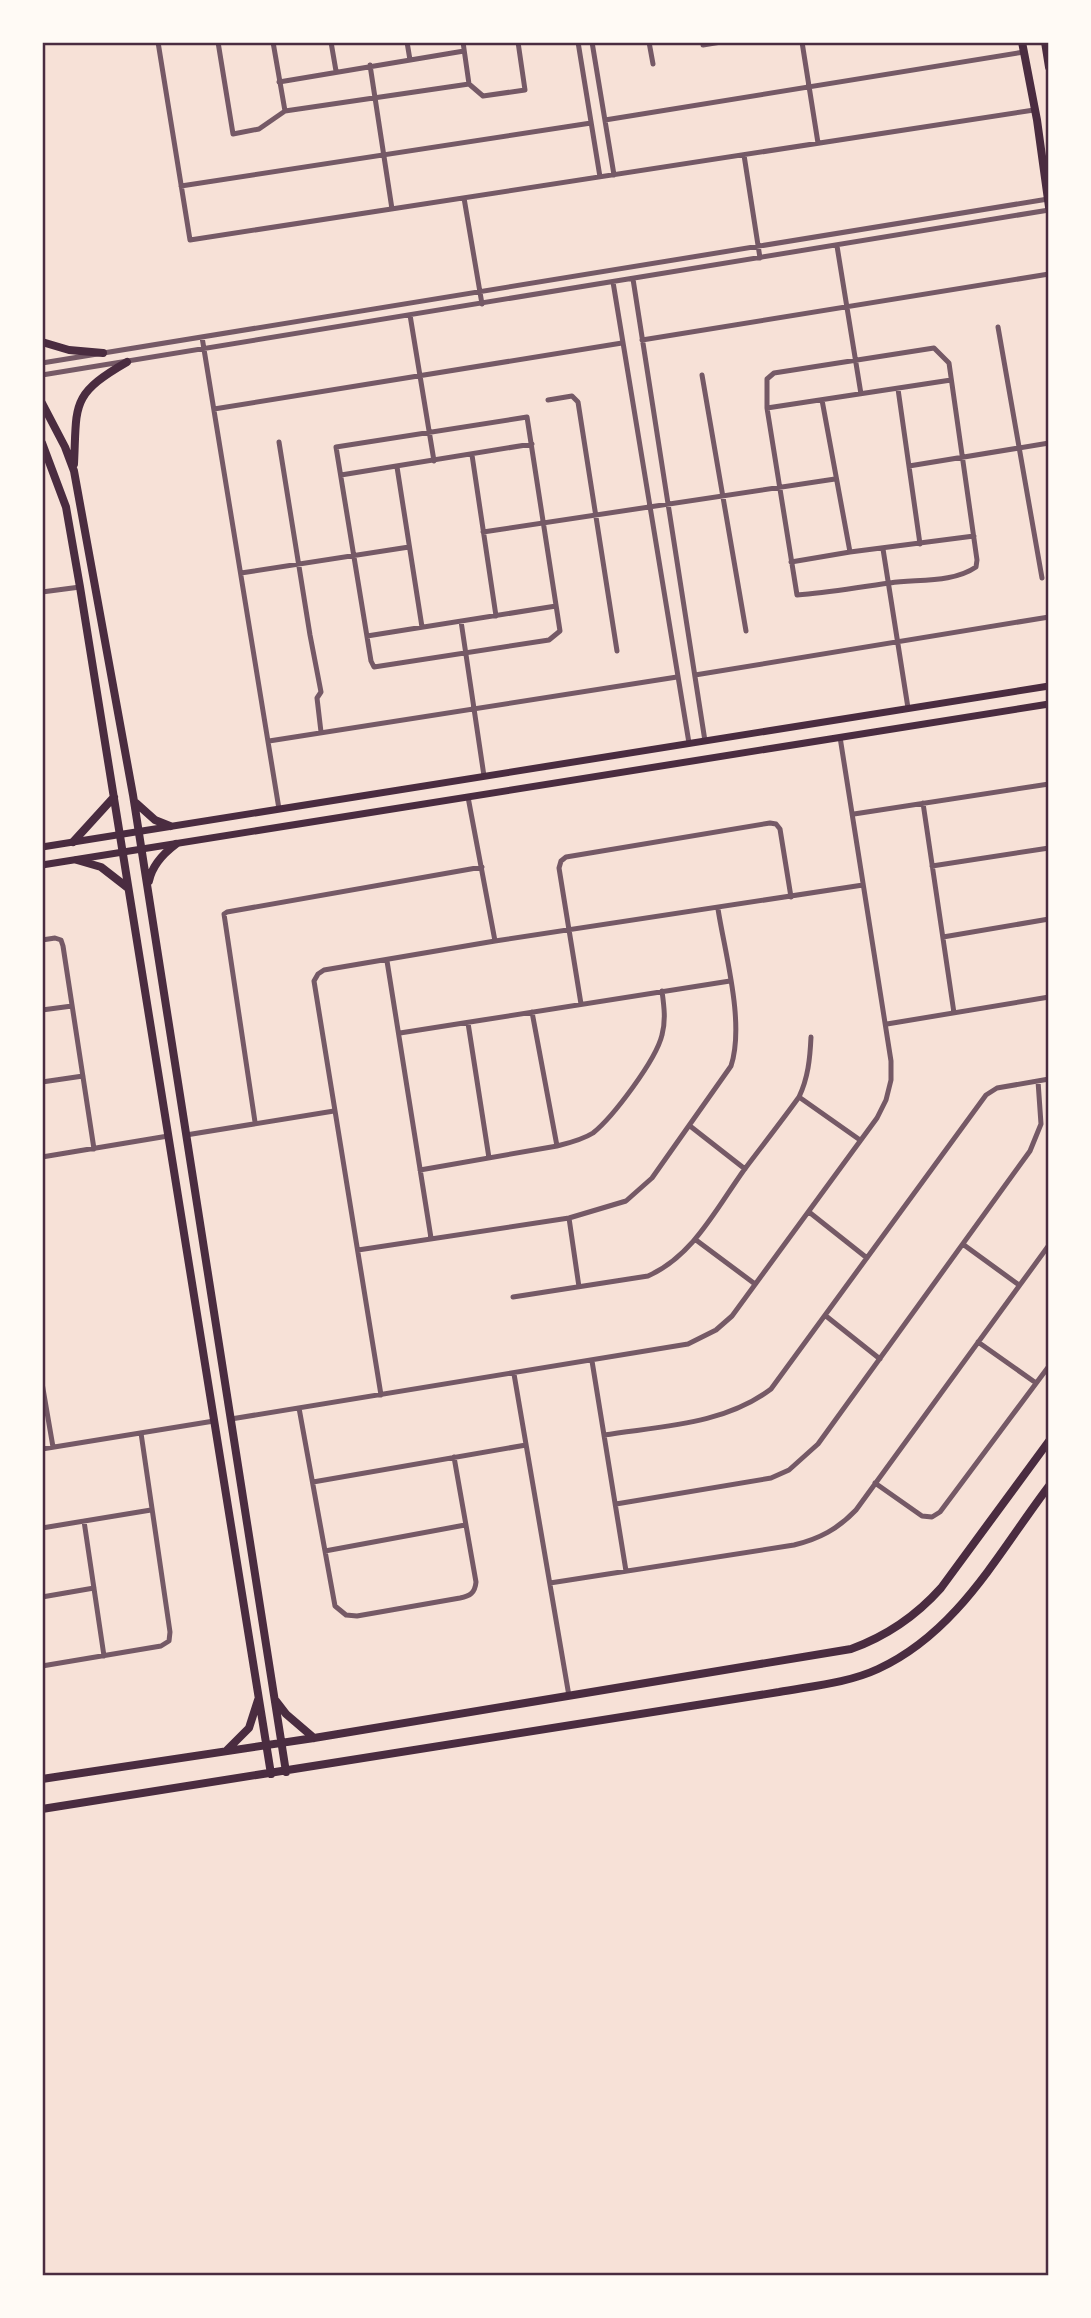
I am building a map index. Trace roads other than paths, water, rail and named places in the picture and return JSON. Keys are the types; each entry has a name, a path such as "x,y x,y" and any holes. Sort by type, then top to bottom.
{"main road":[{"path":"1022,42 1048,205"},
{"path":"1045,42 1049,67"},
{"path":"42,342 69,351 103,353"},
{"path":"74,471 75,415 80,402 99,377 127,362"},
{"path":"42,403 74,471 133,795 286,1772"},
{"path":"42,443 66,507 80,587 271,1774"},
{"path":"42,847 1049,685"},
{"path":"42,865 1049,704"},
{"path":"556,764 560,782"},
{"path":"133,795 135,803 146,814 170,826"},
{"path":"73,842 114,797"},
{"path":"148,888 153,870 163,855 176,844"},
{"path":"77,860 101,867 128,888"},
{"path":"42,1779 314,1738 851,1649 883,1636 923,1608 941,1588 1049,1441"},
{"path":"42,1809 779,1692 867,1673 915,1648 949,1620 1049,1486"},
{"path":"226,1751 250,1728 259,1698"},
{"path":"274,1699 286,1714 314,1738"}],"street":[{"path":"158,42 190,240 1034,110"},
{"path":"218,42 233,134 260,130 285,111 469,84"},
{"path":"273,42 285,111"},
{"path":"331,42 336,71"},
{"path":"407,42 410,60"},
{"path":"463,42 469,84 483,96 525,90 518,42"},
{"path":"578,42 600,177"},
{"path":"592,42 614,175"},
{"path":"649,42 653,64"},
{"path":"703,42 703,45 720,42"},
{"path":"803,42 818,143"},
{"path":"279,82 464,51"},
{"path":"605,120 1024,52"},
{"path":"370,65 392,209"},
{"path":"181,186 591,123"},
{"path":"744,155 760,258"},
{"path":"464,198 482,304"},
{"path":"42,375 837,246 1048,205"},
{"path":"42,363 758,246 1048,205"},
{"path":"837,246 861,394"},
{"path":"642,340 1049,274"},
{"path":"633,279 705,741"},
{"path":"613,282 689,743"},
{"path":"410,315 434,461"},
{"path":"998,327 1042,578"},
{"path":"202,337 279,809"},
{"path":"214,409 622,343"},
{"path":"934,348 949,363 976,567 962,575 816,595 796,595 767,408 767,379 774,373 857,359 934,348"},
{"path":"702,375 746,631"},
{"path":"767,408 951,380"},
{"path":"898,389 920,544"},
{"path":"548,400 572,396 578,401 617,651"},
{"path":"822,400 850,552"},
{"path":"527,417 560,631 549,640 374,667 336,447 429,432 527,417"},
{"path":"279,442 321,692 317,698 321,732"},
{"path":"909,466 1049,443"},
{"path":"341,475 532,444"},
{"path":"472,455 496,616"},
{"path":"397,467 422,627"},
{"path":"483,532 835,479"},
{"path":"791,562 974,536"},
{"path":"241,573 409,547"},
{"path":"883,549 908,708"},
{"path":"42,592 80,587"},
{"path":"367,636 556,606"},
{"path":"695,675 1049,617"},
{"path":"461,621 484,776"},
{"path":"269,741 677,677"},
{"path":"231,1419 688,1344 702,1338 732,1316 877,1118 889,1090 891,1061 887,1024 840,737"},
{"path":"854,814 1049,784"},
{"path":"468,797 495,941"},
{"path":"923,803 954,1013"},
{"path":"580,1004 559,868 566,857 776,824 780,829 791,897"},
{"path":"932,866 1049,848"},
{"path":"255,1122 225,914 298,898 482,867"},
{"path":"381,1395 314,981 318,974 324,970 495,941 863,885"},
{"path":"358,1250 569,1218 604,1209 632,1196 652,1178 731,1066 736,1052 738,1030 718,909"},
{"path":"943,937 1049,919"},
{"path":"42,940 55,938 61,940 63,946 94,1149"},
{"path":"387,961 431,1238"},
{"path":"400,1033 730,981"},
{"path":"420,1170 557,1146 577,1141 601,1125 657,1051 664,1023 662,992"},
{"path":"887,1024 1049,997"},
{"path":"42,1010 72,1006"},
{"path":"532,1012 557,1146"},
{"path":"468,1023 489,1158"},
{"path":"513,1297 648,1276 669,1265 696,1240 799,1097 809,1068 811,1037"},
{"path":"42,1082 83,1076"},
{"path":"604,1436 710,1418 736,1410 771,1390 986,1095 997,1088 1049,1079"},
{"path":"616,1504 752,1483 789,1470 818,1444 1030,1151 1038,1136 1042,1113 1038,1081"},
{"path":"799,1097 860,1140"},
{"path":"186,1135 334,1111"},
{"path":"690,1126 745,1169"},
{"path":"42,1157 168,1136"},
{"path":"809,1212 867,1258"},
{"path":"569,1218 579,1287"},
{"path":"696,1240 755,1284"},
{"path":"964,1245 1019,1285"},
{"path":"550,1583 808,1542 835,1529 846,1521 875,1483 1049,1245"},
{"path":"825,1316 880,1359"},
{"path":"978,1342 1036,1383"},
{"path":"592,1361 626,1571"},
{"path":"875,1483 922,1516 932,1517 940,1513 1049,1366"},
{"path":"514,1374 569,1696"},
{"path":"42,1382 53,1447"},
{"path":"299,1408 335,1606 346,1615 460,1598 469,1596 475,1590 476,1582 454,1457"},
{"path":"42,1449 214,1420"},
{"path":"42,1666 161,1646 169,1641 170,1632 141,1433"},
{"path":"313,1482 526,1445"},
{"path":"42,1528 151,1510"},
{"path":"84,1521 104,1656"},
{"path":"325,1551 465,1525"},
{"path":"42,1597 94,1588"}]}
